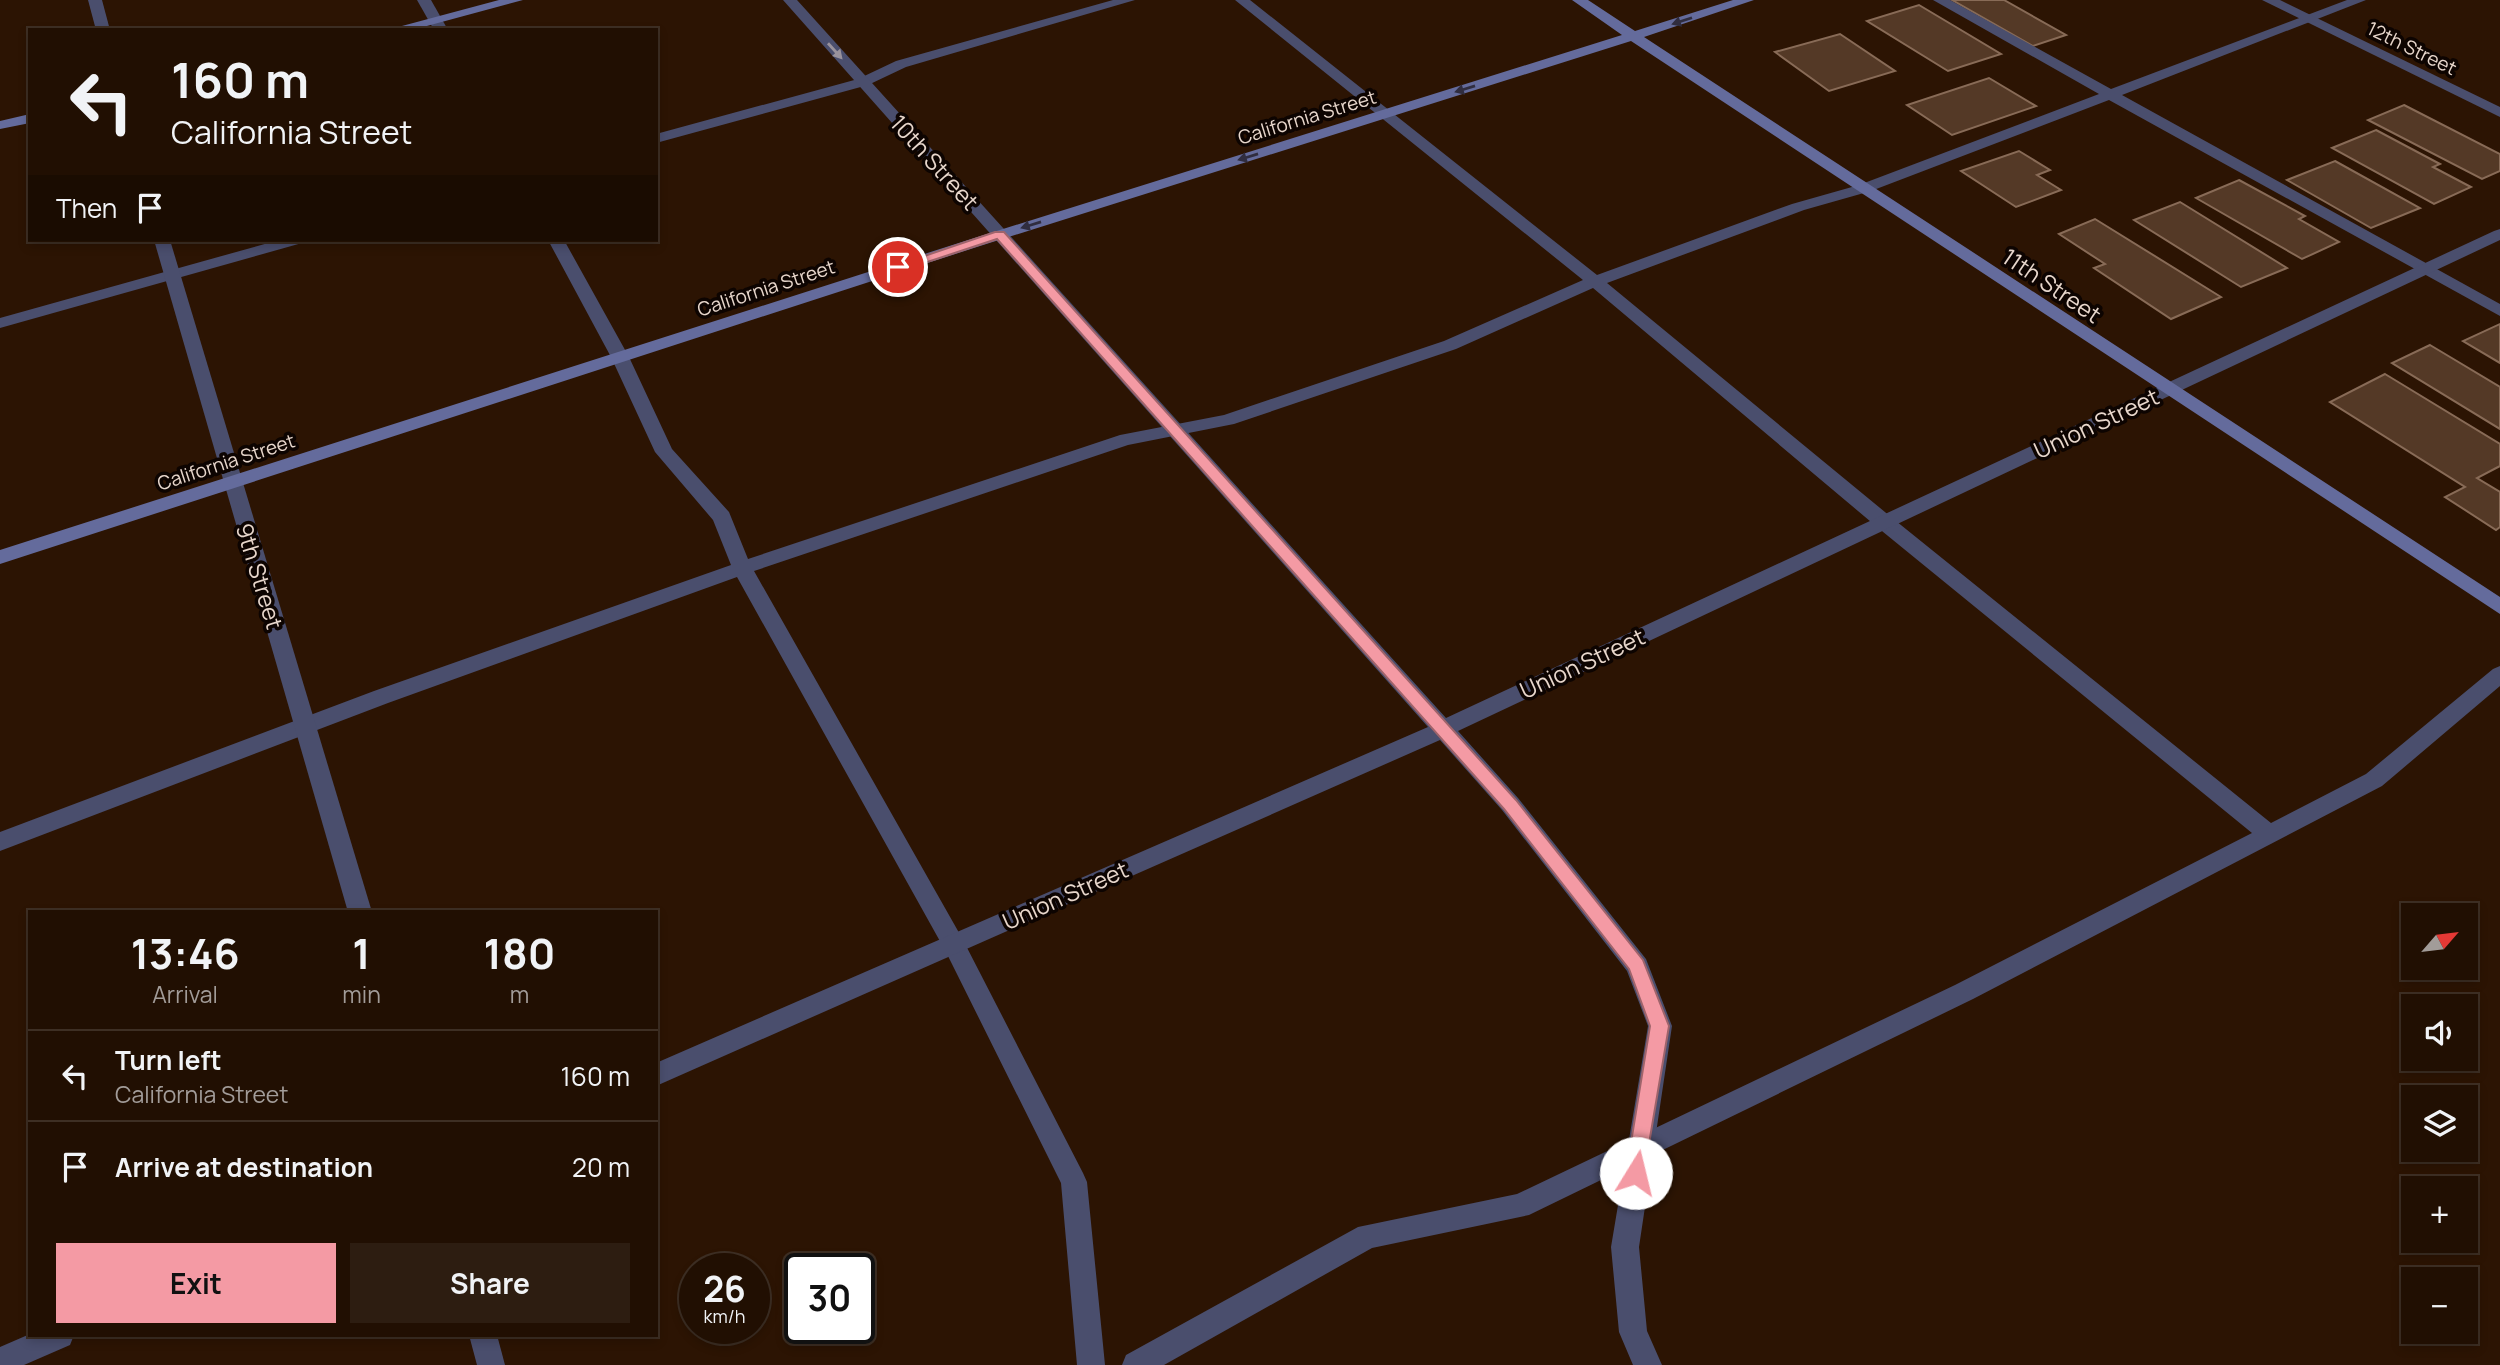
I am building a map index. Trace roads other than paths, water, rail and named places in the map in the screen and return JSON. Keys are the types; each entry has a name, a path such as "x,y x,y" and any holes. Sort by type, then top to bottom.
{"street":[{"path":"95,0 102,28"},
{"path":"424,0 438,25"},
{"path":"412,28 438,25 516,0"},
{"name":"10th Street","path":"790,0 1510,804 1637,965 1660,1026 1625,1247 1633,1332 1648,1365"},
{"path":"658,138 863,82 901,64 1128,0"},
{"path":"1242,0 1383,115 1595,281 1884,522 2269,834"},
{"name":"11th Street","path":"1579,0 2500,607"},
{"name":"California Street","path":"0,557 1000,235 1747,0"},
{"path":"1940,0 2500,311"},
{"name":"12th Street","path":"2269,0 2500,113"},
{"path":"0,842 304,724 742,569 1126,439 1228,420 1450,345 1595,281 1798,207 1865,188 2359,0"},
{"path":"0,125 28,118"},
{"name":"Union Street","path":"658,1074 1441,730 2500,234"},
{"name":"9th Street","path":"163,242 359,910"},
{"path":"0,323 289,242"},
{"path":"557,242 620,357 664,452 722,517 742,569 954,944 1074,1182 1091,1365"},
{"path":"1136,1365 1368,1236 1520,1206 1964,992 2374,780 2500,674"},
{"path":"0,1361 55,1337"},
{"path":"484,1337 491,1365"}]}
